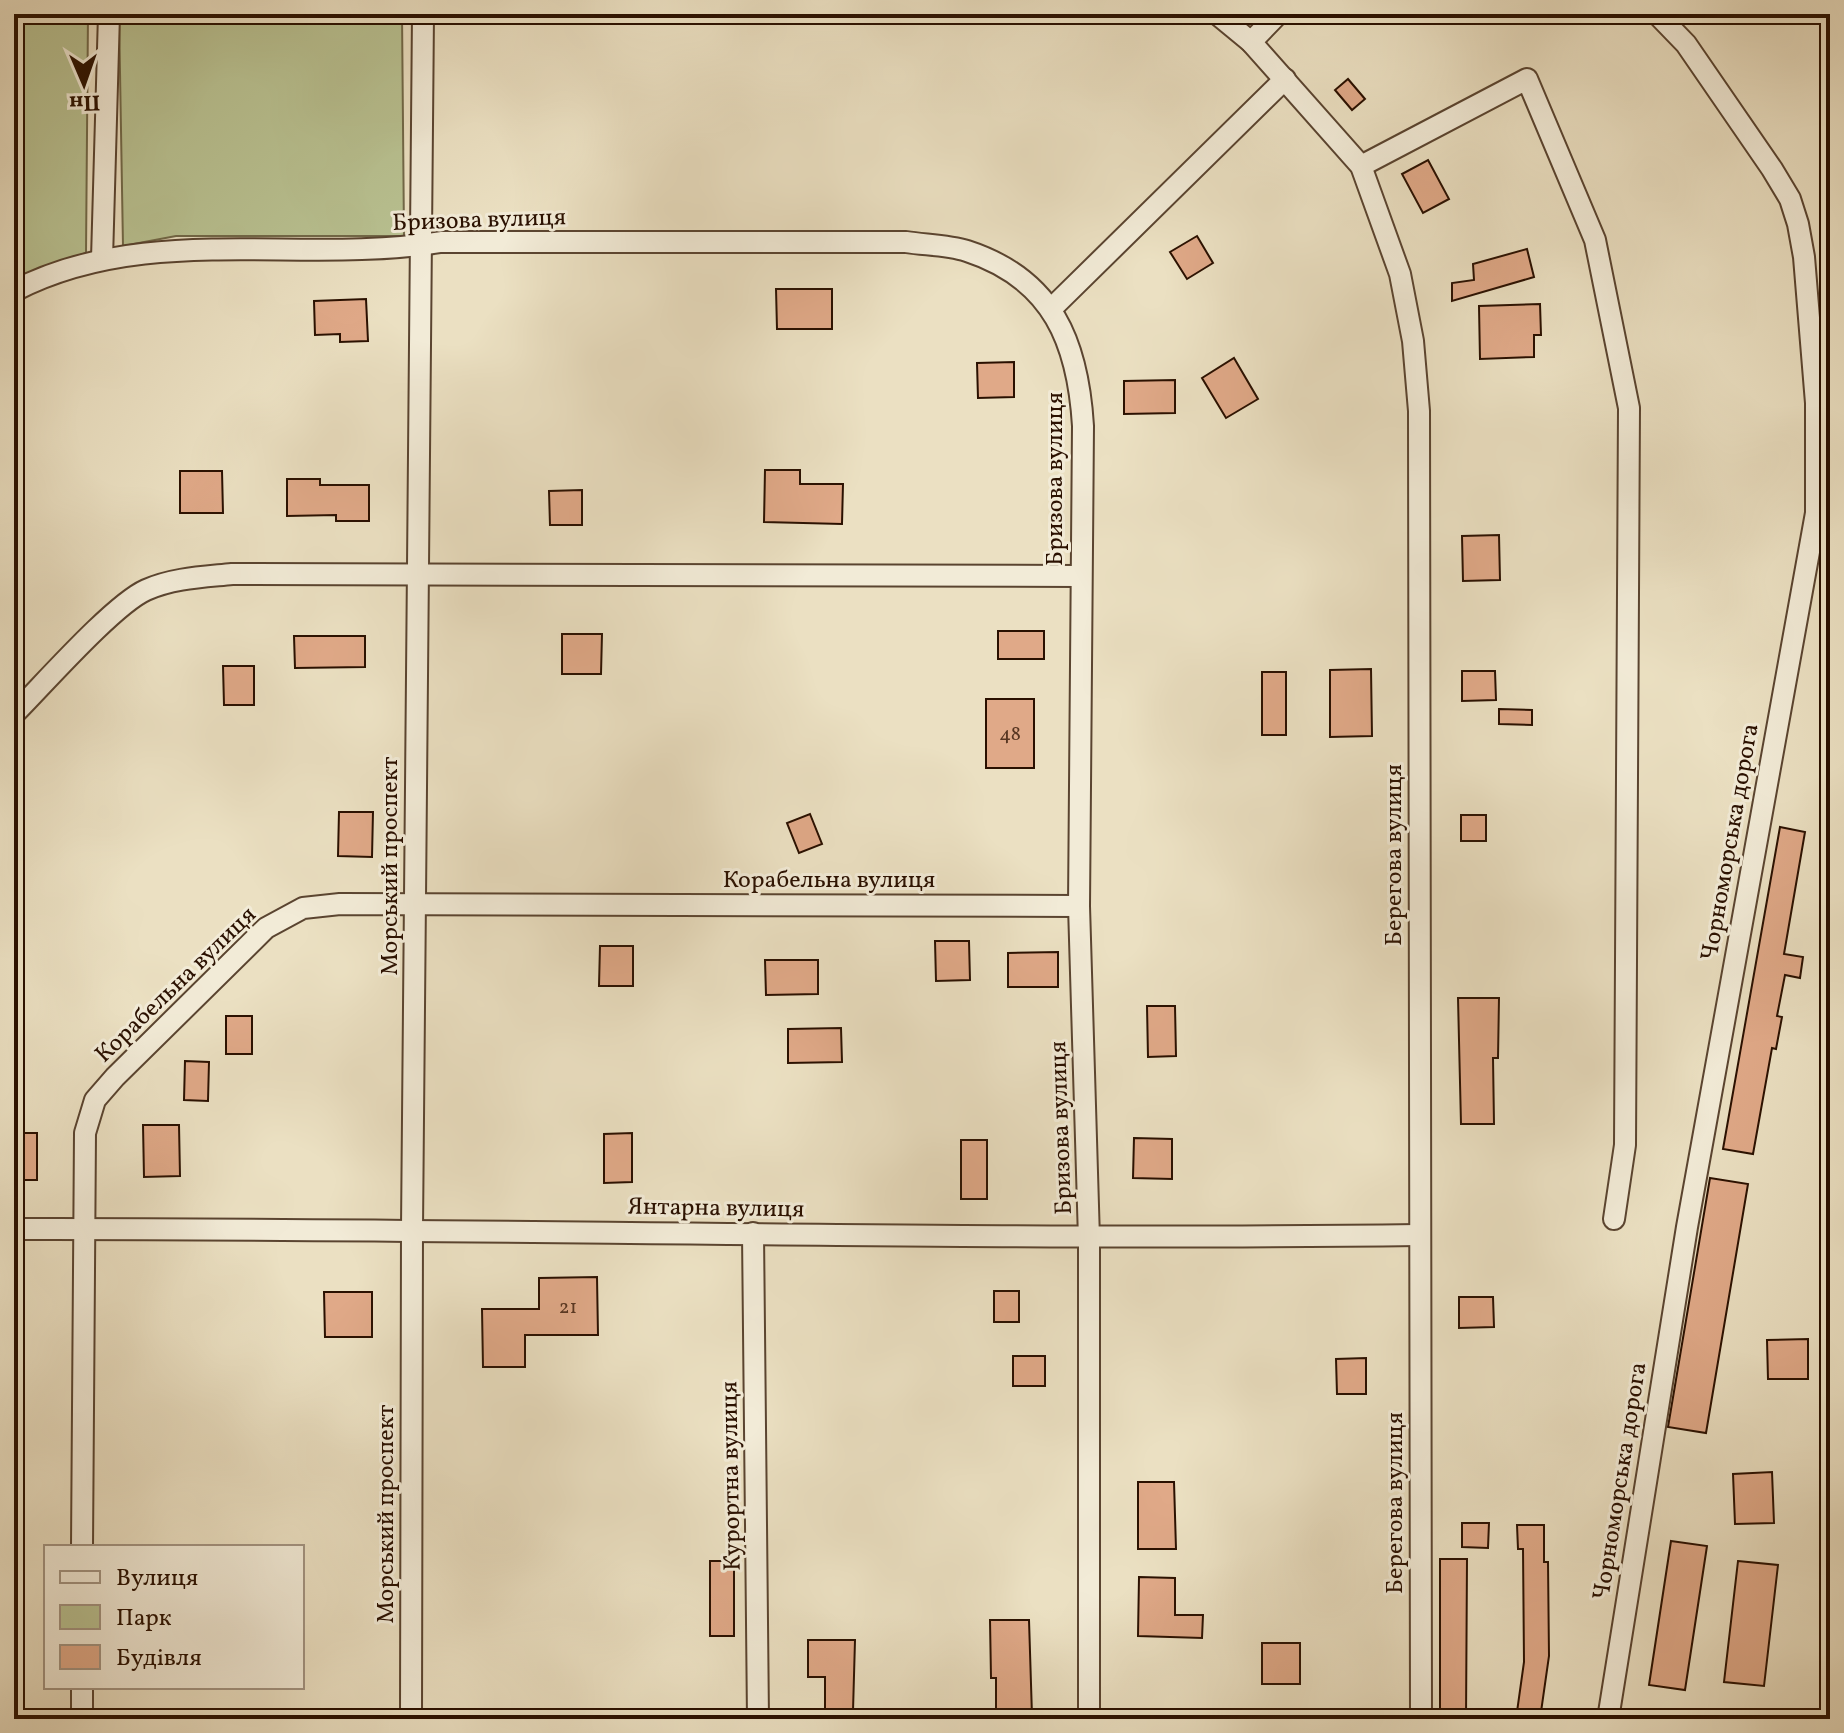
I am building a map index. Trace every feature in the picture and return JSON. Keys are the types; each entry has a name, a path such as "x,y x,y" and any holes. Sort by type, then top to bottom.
{"street":[{"path":"102,259 109,14"},
{"name":"Морський проспект","path":"411,1719 412,1229 423,14"},
{"name":"Берегова вулиця","path":"1217,14 1251,42 1361,166 1400,274 1413,341 1419,411 1421,1719"},
{"path":"1251,42 1278,14"},
{"name":"Чорноморська дорога","path":"1608,1719 1687,1227 1816,513 1819,462 1804,257 1790,199 1686,44 1657,14"},
{"path":"1051,309 1285,79"},
{"path":"1361,166 1527,79 1595,240 1629,408 1625,1145 1614,1219"},
{"name":"Бризова вулиця","path":"14,291 102,259 174,251 441,242 906,242 965,250 1001,266 1051,309 1070,343 1080,382 1079,906 1089,1239 1089,1719"},
{"path":"14,714 114,614 144,591 184,578 232,574 417,577 1080,576"},
{"name":"Корабельна вулиця","path":"82,1545 85,1133 95,1100 266,928 303,908 415,903 1079,906"},
{"name":"Янтарна вулиця","path":"14,1229 412,1229 1089,1239 1418,1235"},
{"name":"Курортна вулиця","path":"753,1233 758,1719"},
{"path":"82,1689 82,1719"}],"green space":[{"path":"14,14 88,14 86,253 14,278"},
{"path":"119,14 402,14 404,236 176,236 123,246"}],"building":[{"path":"1348,79 1365,99 1352,110 1335,90"},
{"path":"1428,160 1449,199 1423,213 1402,174"},
{"path":"1197,236 1213,263 1187,279 1170,252"},
{"path":"1527,249 1534,277 1452,301 1452,283 1474,280 1473,264"},
{"path":"776,289 832,289 832,329 777,329"},
{"path":"366,299 368,341 340,342 340,334 315,335 314,301"},
{"path":"1540,304 1541,335 1534,335 1534,357 1480,359 1479,306"},
{"path":"1234,358 1258,399 1226,418 1202,378"},
{"path":"1014,362 1014,397 978,398 977,363"},
{"path":"1175,380 1175,413 1124,414 1124,381"},
{"path":"765,470 800,470 800,484 843,484 842,524 764,522"},
{"path":"180,471 222,471 223,513 180,513"},
{"path":"287,479 320,479 320,485 369,485 369,521 336,521 336,515 287,516"},
{"path":"582,490 582,525 550,525 549,491"},
{"path":"1499,535 1500,580 1463,581 1462,536"},
{"path":"998,631 1044,631 1044,659 998,659"},
{"path":"562,634 602,634 601,674 562,674"},
{"path":"294,636 365,636 365,667 295,668"},
{"path":"223,666 254,666 254,705 224,705"},
{"path":"1371,669 1372,736 1330,737 1330,670"},
{"path":"1462,671 1495,671 1496,700 1462,701"},
{"path":"1262,672 1286,672 1286,735 1262,735"},
{"path":"986,699 1034,699 1034,768 986,768"},
{"path":"1499,709 1532,710 1532,725 1499,724"},
{"path":"339,812 373,812 372,857 338,856"},
{"path":"810,814 822,844 799,853 787,823"},
{"path":"1461,815 1486,815 1486,841 1461,841"},
{"path":"1780,827 1805,832 1784,954 1803,957 1800,978 1785,975 1777,1016 1782,1017 1776,1049 1772,1048 1753,1154 1723,1149"},
{"path":"935,941 969,941 970,980 936,981"},
{"path":"600,946 633,946 633,986 599,986"},
{"path":"1058,952 1058,987 1008,987 1008,953"},
{"path":"765,960 818,960 818,994 766,995"},
{"path":"1458,998 1499,998 1498,1058 1493,1058 1494,1124 1461,1124"},
{"path":"1147,1006 1175,1006 1176,1056 1148,1057"},
{"path":"226,1016 252,1016 252,1054 226,1054"},
{"path":"841,1028 842,1062 788,1063 788,1029"},
{"path":"185,1061 209,1062 208,1101 184,1100"},
{"path":"143,1125 179,1125 180,1176 144,1177"},
{"path":"14,1133 37,1133 37,1180 14,1180"},
{"path":"632,1133 632,1182 604,1183 604,1134"},
{"path":"1134,1138 1172,1139 1172,1179 1133,1178"},
{"path":"961,1140 987,1140 987,1199 961,1199"},
{"path":"1710,1178 1748,1184 1706,1433 1668,1427"},
{"path":"597,1277 598,1335 525,1335 525,1367 483,1367 482,1309 539,1309 539,1278"},
{"path":"994,1291 1019,1291 1019,1322 994,1322"},
{"path":"324,1292 372,1292 372,1337 325,1337"},
{"path":"1459,1297 1493,1297 1494,1327 1459,1328"},
{"path":"1808,1339 1808,1379 1768,1379 1767,1340"},
{"path":"1013,1356 1045,1356 1045,1386 1013,1386"},
{"path":"1366,1358 1366,1394 1337,1394 1336,1359"},
{"path":"1772,1472 1774,1523 1735,1524 1733,1474"},
{"path":"1138,1482 1174,1482 1176,1549 1138,1549"},
{"path":"1462,1523 1489,1523 1488,1548 1462,1547"},
{"path":"1517,1525 1544,1525 1544,1562 1548,1562 1549,1656 1540,1719 1516,1719 1524,1662 1523,1549 1518,1549"},
{"path":"1671,1541 1707,1546 1685,1690 1649,1685"},
{"path":"1440,1559 1467,1559 1466,1719 1440,1719"},
{"path":"710,1561 734,1561 734,1636 710,1636"},
{"path":"1738,1561 1778,1565 1764,1686 1724,1682"},
{"path":"1139,1577 1175,1578 1175,1615 1203,1615 1202,1638 1138,1636"},
{"path":"990,1620 1029,1620 1032,1716 996,1716 996,1678 991,1678"},
{"path":"808,1640 855,1640 853,1711 825,1711 825,1677 808,1677"},
{"path":"1262,1643 1300,1643 1300,1684 1262,1684"}]}
